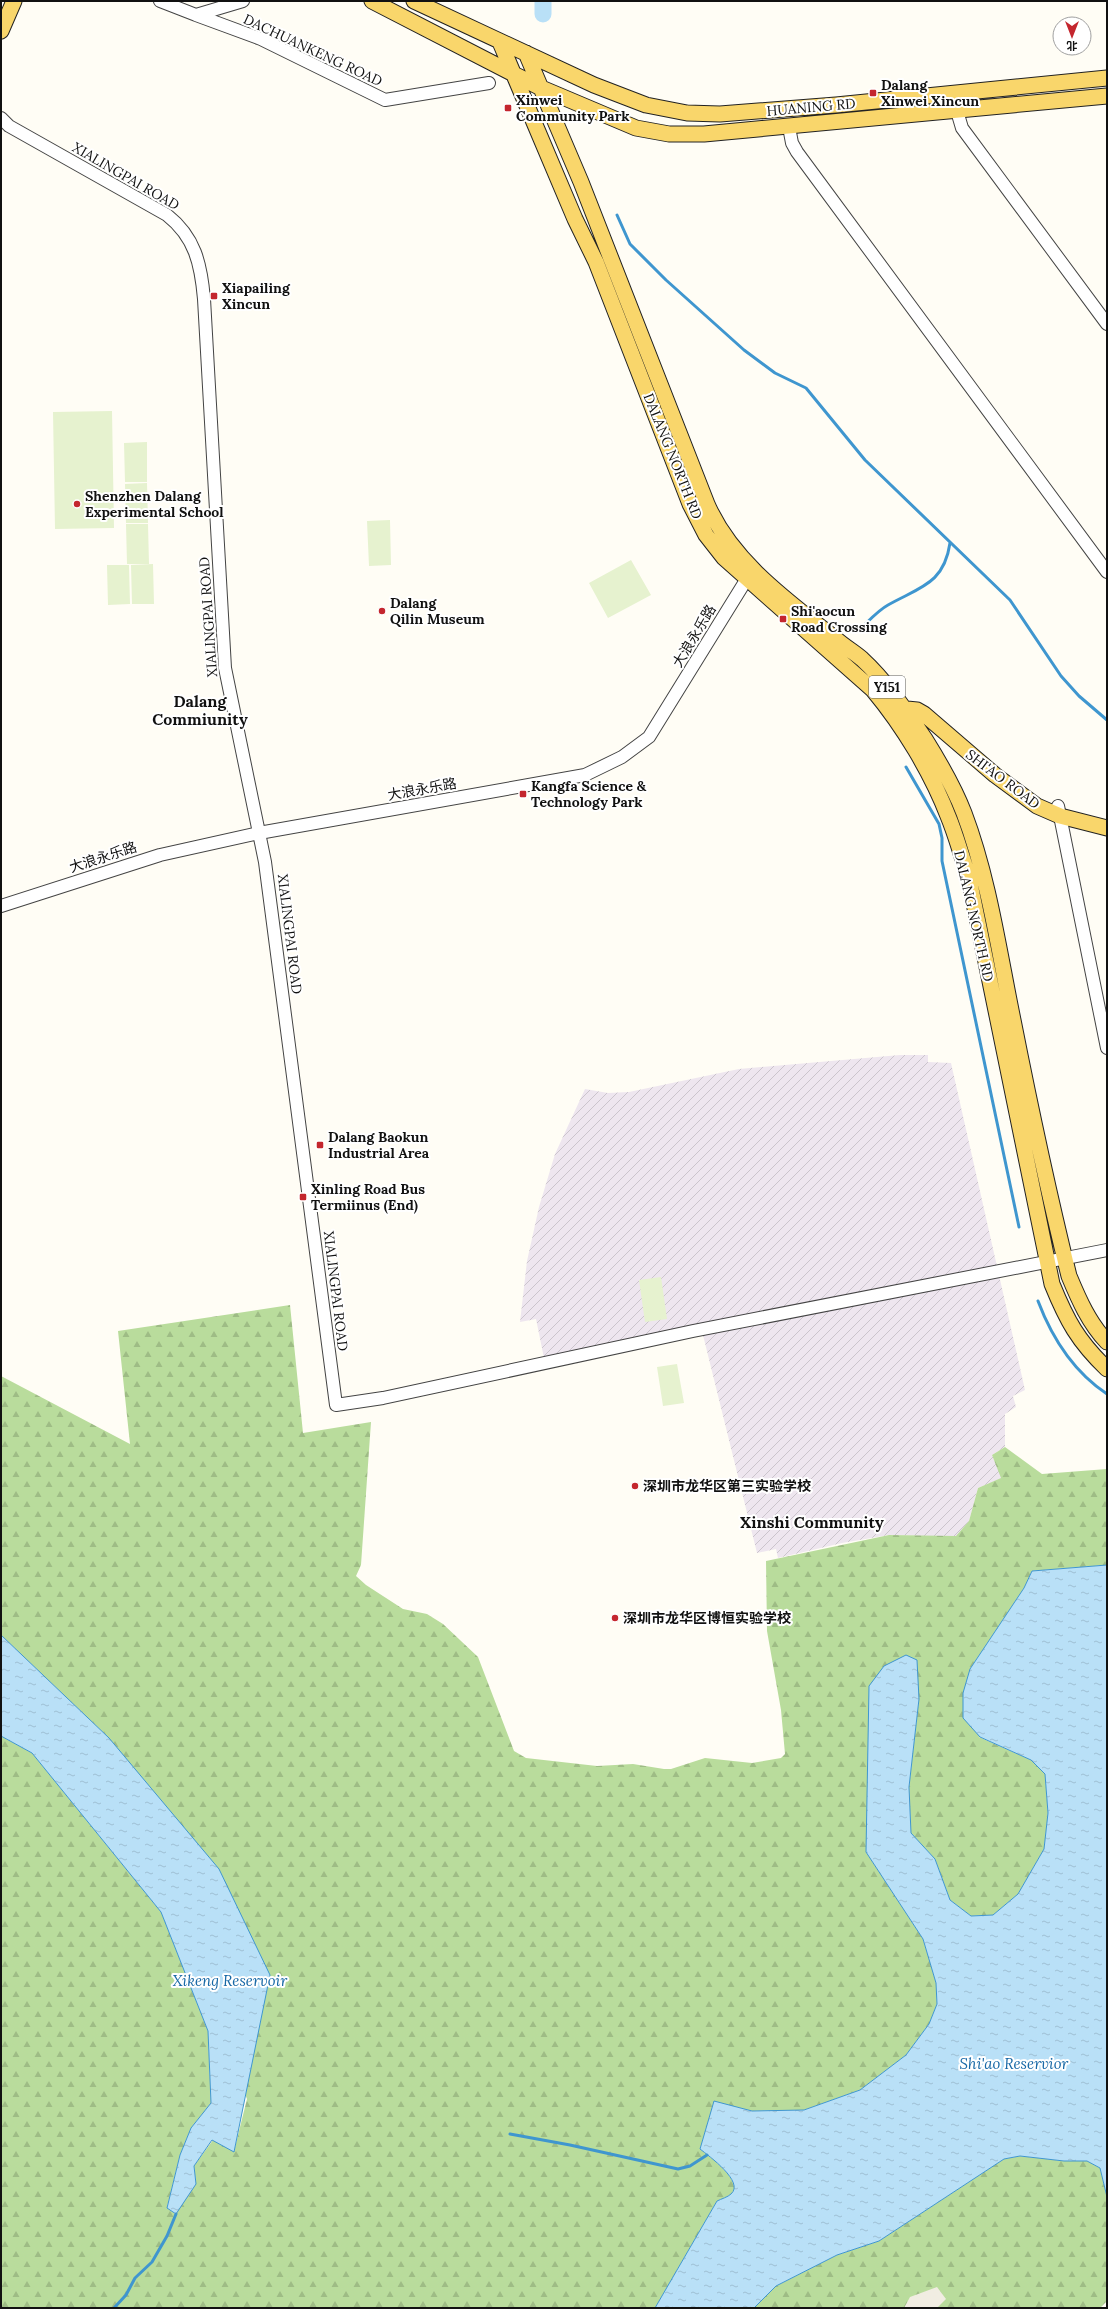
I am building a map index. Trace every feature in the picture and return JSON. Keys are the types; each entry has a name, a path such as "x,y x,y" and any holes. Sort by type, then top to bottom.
{"main road":[{"path":"1,5 3,1"},
{"path":"1,31 14,1"},
{"path":"372,1 539,87"},
{"path":"414,1 526,53"},
{"name":"DALANG NORTH RD","path":"500,42 563,192 596,262 698,519 724,558 774,588 861,658 881,679 906,712 950,782 964,813 977,854 1065,1258 1080,1302 1096,1330 1107,1342"},
{"name":"DALANG NORTH RD","path":"526,53 539,87 581,182 711,513 726,540 752,574 873,690 904,733 948,816 968,874 1046,1262 1052,1284 1066,1318 1086,1349 1107,1369"},
{"name":"HUANING RD","path":"526,53 594,86 646,105 694,113 720,114 836,105 1107,78"},
{"name":"HUANING RD","path":"539,87 636,128 669,134 704,134 789,127 1107,96"},
{"name":"SHI'AO ROAD","path":"906,712 907,709 917,710 1024,796 1048,812 1059,811 1107,819"},
{"name":"SHI'AO ROAD","path":"1059,811 1107,828"}],"street":[{"name":"DACHUANKENG ROAD","path":"160,1 261,39 385,100 490,84"},
{"path":"196,15 243,1"},
{"path":"956,111 962,128 1107,324"},
{"name":"XIALINGPAI ROAD","path":"1,118 9,126 166,215 180,226 197,258 204,299 225,668 265,862 336,1406 383,1398 692,1331 1046,1262"},
{"path":"789,127 792,143 797,152 1107,572"},
{"name":"大浪永乐路","path":"1,906 160,855 259,833 564,780 585,775 622,757 649,737 752,574"},
{"path":"1059,811 1107,1048"},
{"path":"1046,1262 1107,1250"}],"shaded area":[{"path":"900,1055 928,1055 928,1062 951,1063 1025,1390 1013,1396 1016,1407 1005,1414 1005,1447 992,1455 1002,1478 978,1488 969,1521 956,1537 889,1535 842,1543 778,1558 776,1549 757,1553 702,1331 545,1363 536,1319 520,1322 527,1261 539,1207 555,1154 585,1089 608,1093 629,1092 739,1069"},
{"path":"937,2287 946,2299 937,2308 904,2308 910,2297"}],"green space":[{"path":"112,411 114,528 55,529 53,412"},
{"path":"147,442 147,482 125,482 124,443"},
{"path":"147,483 148,523 126,523 125,484"},
{"path":"390,520 391,565 369,566 367,521"},
{"path":"126,524 148,524 149,564 127,564"},
{"path":"631,560 651,595 608,618 589,583"},
{"path":"153,564 154,604 132,604 131,565"},
{"path":"107,565 129,565 130,604 108,605"},
{"path":"661,1277 667,1319 645,1322 639,1280"},
{"path":"290,1305 303,1433 371,1422 361,1565 356,1576 366,1585 403,1609 427,1614 443,1624 478,1657 514,1751 526,1758 597,1766 633,1764 671,1769 705,1758 752,1763 781,1758 785,1754 781,1710 767,1631 766,1561 889,1535 956,1536 969,1521 978,1488 1001,1478 992,1455 1005,1447 1042,1474 1107,1469 1107,1565 1032,1571 1024,1588 970,1669 979,1737 1031,1760 1045,1774 1048,1813 1044,1849 1018,1894 993,1915 971,1916 950,1900 935,1859 911,1833 909,1787 919,1699 868,1818 866,1852 923,1939 936,1983 937,2004 929,2024 906,2055 860,2090 804,2110 752,2111 714,2102 700,2149 711,2157 730,2176 734,2189 730,2195 717,2201 655,2308 1,2308 1,1736 32,1753 161,1912 208,2031 211,2103 191,2128 180,2155 167,2207 175,2214 196,2184 194,2166 213,2140 234,2151 247,2099 109,1738 1,1635 1,1376 130,1444 118,1331"},
{"path":"677,1364 684,1403 663,1406 657,1367"},
{"path":"1020,2156 1064,2161 1087,2161 1100,2168 1107,2197 1107,2301 1100,2308 754,2308 776,2286 837,2255 879,2241 1004,2159"}],"water":[{"name":"Shi'ao Reservior","path":"1107,1565 1107,2197 1100,2168 1087,2161 1064,2161 1020,2156 1004,2159 879,2241 837,2255 776,2286 754,2308 655,2308 717,2201 730,2195 734,2189 730,2176 711,2157 700,2149 714,2101 752,2111 804,2110 860,2090 906,2055 929,2024 937,2004 936,1983 923,1939 866,1852 869,1686 884,1666 906,1655 917,1660 919,1699 909,1787 911,1833 935,1859 950,1900 971,1916 993,1915 1018,1894 1044,1849 1048,1813 1045,1774 1031,1760 980,1737 963,1718 963,1693 970,1669 1024,1588 1032,1571"},
{"name":"Xikeng Reservoir","path":"1,1635 109,1738 219,1869 270,1975 234,2152 212,2140 194,2166 196,2184 176,2214 167,2208 180,2155 191,2128 211,2103 208,2031 161,1912 32,1753 1,1736"}],"waterway":[{"path":"543,1 543,14"},
{"path":"617,215 630,244 666,280 744,350 775,373 806,388 865,460 1010,600 1061,676 1079,696 1107,720"},
{"path":"858,631 888,605 929,583 942,567 947,557 950,543"},
{"path":"906,767 939,824 942,838 942,861 1019,1227"},
{"path":"1038,1301 1050,1328 1065,1353 1084,1375 1107,1394"},
{"path":"510,2134 570,2145 678,2169 690,2166 707,2155"},
{"path":"114,2308 126,2295 135,2278 152,2262 167,2236 176,2214"}],"place":[{"name":"Dalang Xinwei Xincun","path":"873,93"},
{"name":"Xinwei Community Park","path":"508,108"},
{"name":"Xiapailing Xincun","path":"214,296"},
{"name":"Shenzhen Dalang Experimental School","path":"77,504"},
{"name":"Dalang Qilin Museum","path":"382,611"},
{"name":"Shi'aocun Road Crossing","path":"783,619"},
{"name":"Kangfa Science & Technology Park","path":"523,794"},
{"name":"Dalang Baokun Industrial Area","path":"320,1145"},
{"name":"Xinling Road Bus Termiinus (End)","path":"303,1197"},
{"name":"深圳市龙华区第三实验学校","path":"635,1486"},
{"name":"深圳市龙华区博恒实验学校","path":"615,1618"}],"district":[{"name":"Dalang Commiunity","path":"200,710"},
{"name":"Xinshi Community","path":"812,1522"}]}
